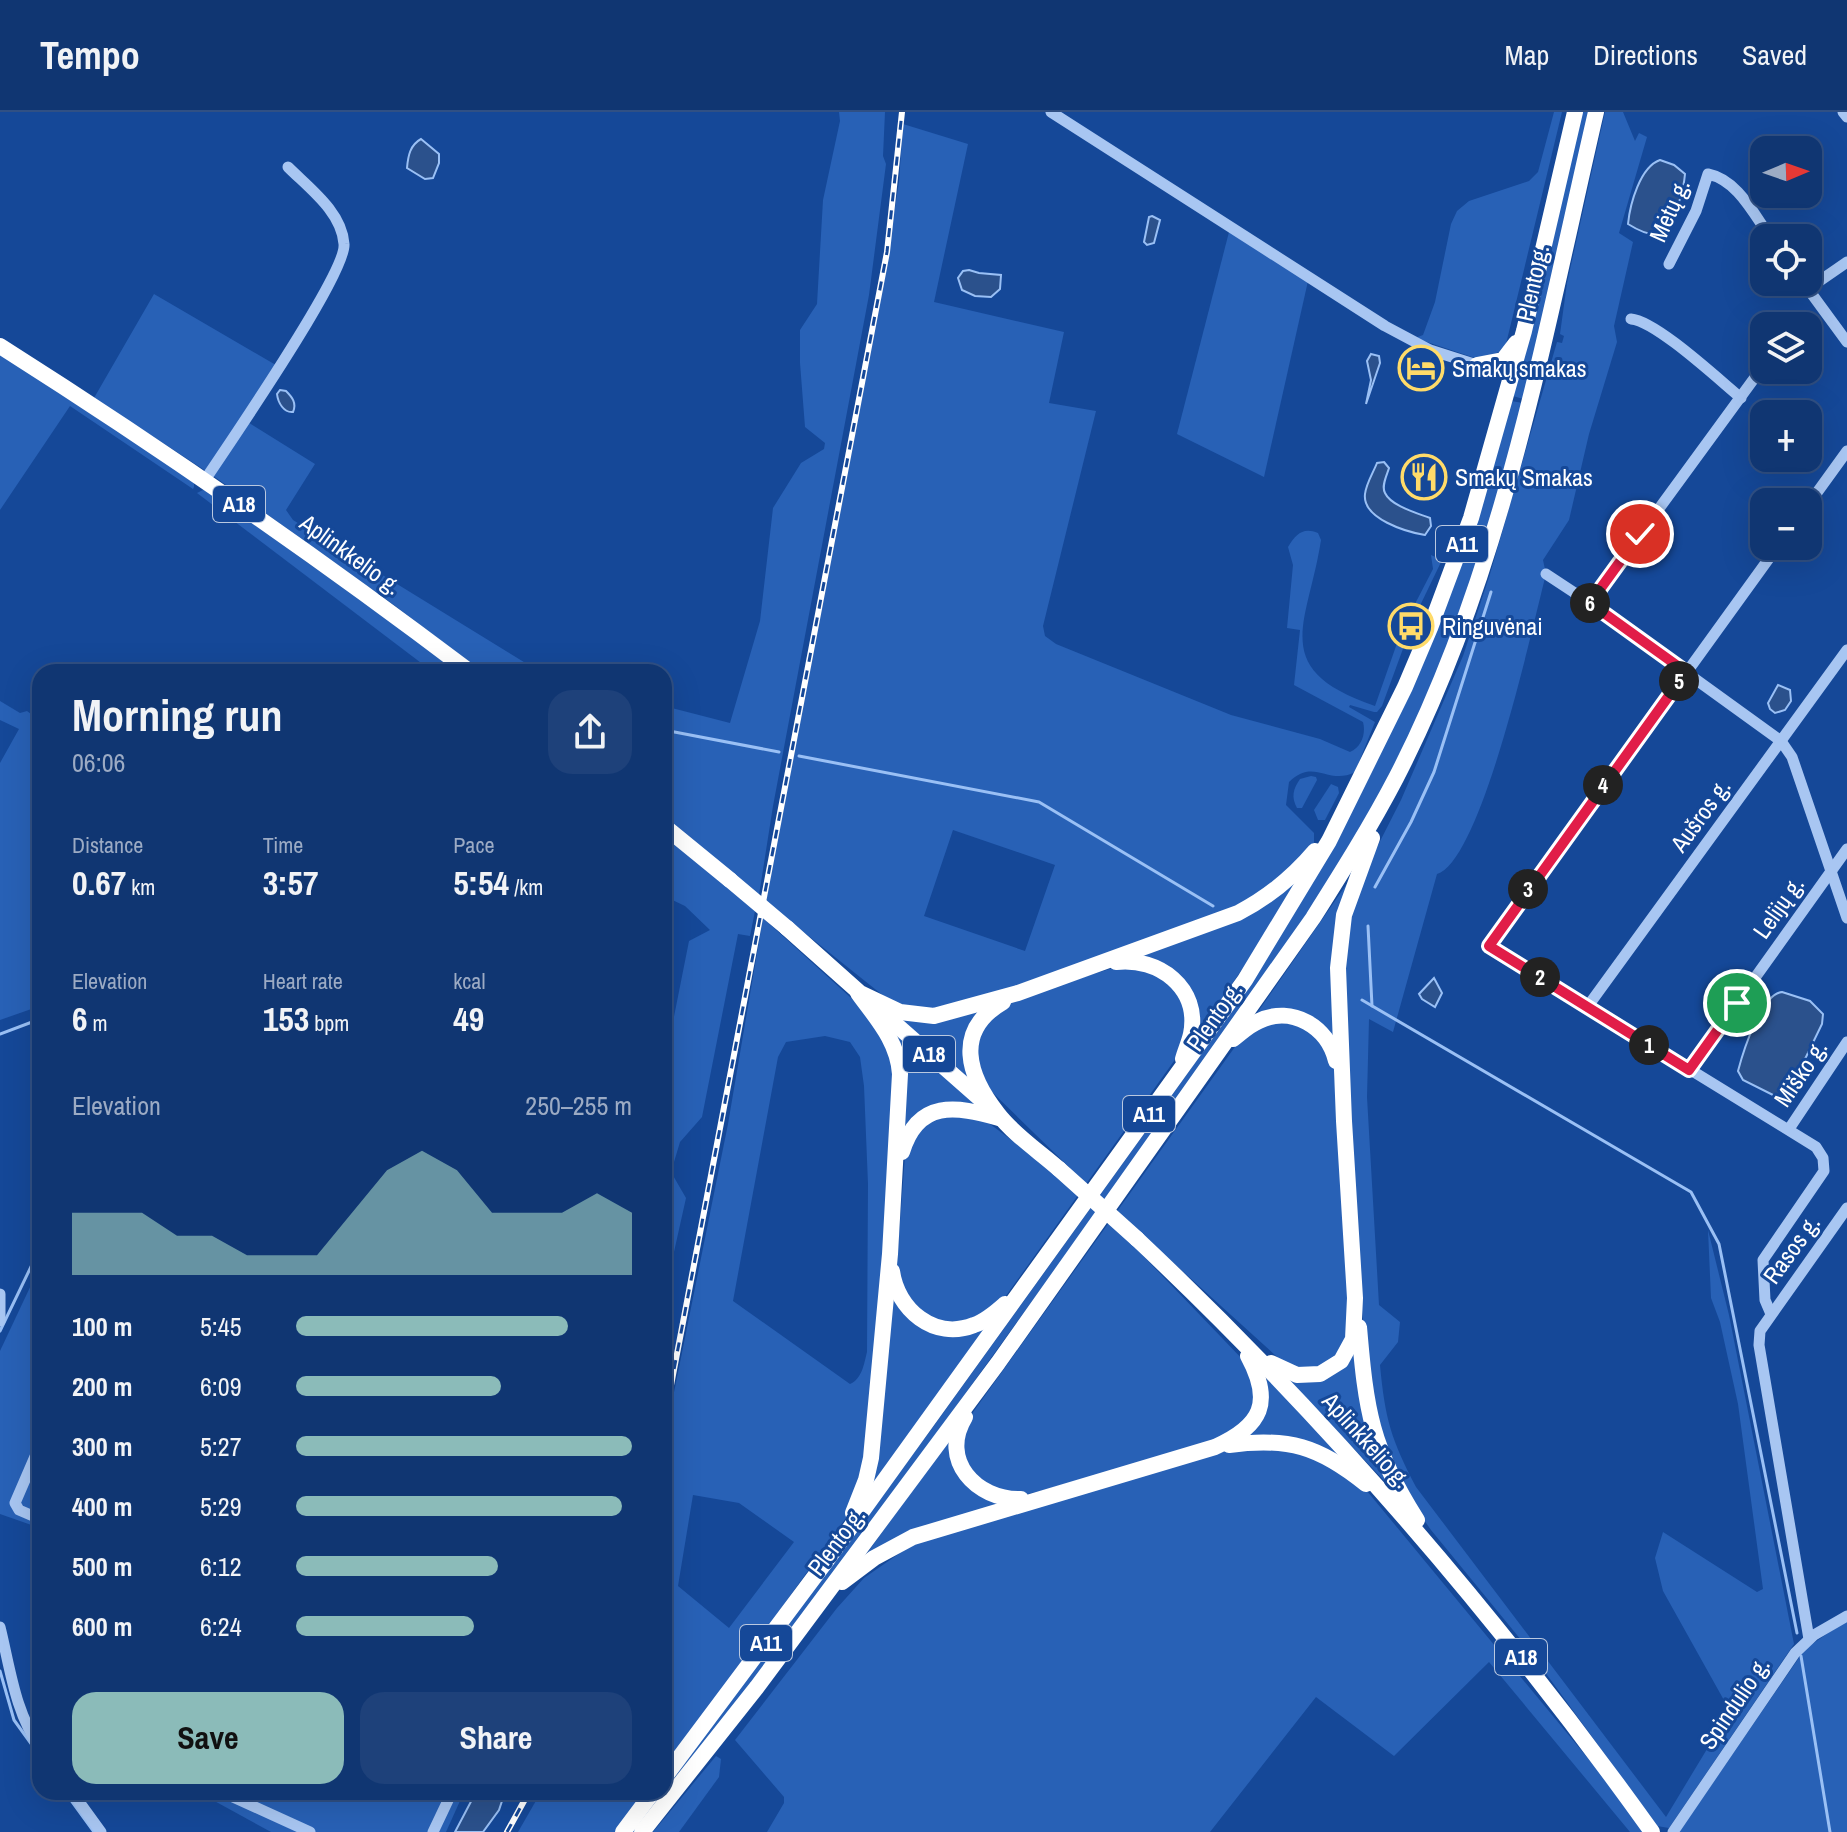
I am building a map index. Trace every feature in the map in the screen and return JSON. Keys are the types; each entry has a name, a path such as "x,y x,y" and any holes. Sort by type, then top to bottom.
{"highway":[{"name":"Plento g.","path":"672,1767 827,1560 1245,980 1278,928 1361,779 1405,687 1451,575 1507,397 1575,112"},
{"name":"Plento g.","path":"672,1793 828,1592 998,1363 1313,918 1397,776 1440,680 1496,524 1529,403 1596,112"},
{"path":"1477,365 1503,360 1524,331"},
{"name":"Aplinkkelio g.","path":"0,346 205,480 459,664"},
{"path":"1477,365 1497,376 1507,397"},
{"path":"1397,776 1352,890 1340,941 1338,968 1344,1121 1355,1298 1366,1400 1374,1437 1390,1476 1449,1569"},
{"path":"857,991 900,1012 934,1016 1018,993 1238,913 1287,881 1317,849 1346,797 1361,779"},
{"name":"Aplinkkelio g.","path":"672,833 787,928 1001,1117 1137,1239 1244,1343 1366,1473 1449,1569 1551,1696 1652,1832"},
{"path":"1099,963 1141,961 1156,967 1180,985 1191,1014 1191,1033 1178,1073"},
{"path":"827,1560 858,1503 871,1458 895,1177 899,1061 889,1036 857,991"},
{"path":"1001,1117 973,1071 971,1042 983,1017 1018,993"},
{"path":"1219,1051 1261,1020 1286,1015 1307,1021 1328,1040 1334,1052 1344,1121"},
{"path":"895,1177 907,1136 926,1116 953,1108 1001,1117"},
{"path":"890,1254 893,1283 898,1296 916,1316 935,1326 957,1329 973,1326 992,1316 1022,1290"},
{"path":"1244,1343 1278,1367 1297,1375 1320,1374 1332,1368 1348,1352 1353,1339 1355,1298"},
{"path":"828,1592 893,1546 913,1537 1215,1447 1238,1437 1250,1426 1261,1404 1262,1393 1259,1375 1244,1343"},
{"path":"998,1363 960,1426 957,1449 960,1461 968,1478 981,1490 1001,1499 1035,1499"},
{"path":"1215,1447 1267,1441 1308,1448 1338,1462 1397,1510"},
{"path":"623,1832 647,1800"},
{"name":"Plento g.","path":"642,1832 667,1800"}],"street":[{"path":"1051,112 1385,326 1430,350 1477,365"},
{"path":"1843,112 1847,117"},
{"path":"205,480 310,317 344,253 342,232 335,216 288,167"},
{"name":"Mėtų g.","path":"1669,264 1696,211 1708,174 1725,179 1734,187 1761,224"},
{"path":"1822,276 1847,262"},
{"path":"1813,296 1847,342"},
{"path":"1631,319 1644,322 1661,334 1741,398"},
{"path":"1590,603 1751,384"},
{"path":"1820,488 1847,451"},
{"path":"1768,560 1489,946 1789,1129 1816,1147 1823,1158 1824,1171 1763,1260 1765,1300 1771,1314 1760,1331 1759,1345 1809,1639"},
{"path":"1546,574 1781,741 1792,757 1847,918"},
{"name":"Aušros g.","path":"1588,1006 1847,650"},
{"name":"Lelijų g.","path":"1689,1070 1847,849"},
{"name":"Miško g.","path":"1789,1129 1847,1042"},
{"name":"Rasos g.","path":"1771,1314 1847,1208"},
{"path":"0,1294 0,1321"},
{"path":"32,1464 15,1503 19,1510 32,1516"},
{"name":"Spindulio g.","path":"1673,1832 1795,1653 1809,1639 1847,1616"},
{"path":"0,1627 20,1708 32,1736"},
{"path":"78,1800 101,1832"},
{"path":"240,1800 310,1832"},
{"path":"433,1832 445,1800"}],"shaded area":[{"path":"839,112 885,112 883,156 886,164 869,295 759,895 672,824 672,708 730,723 760,621 773,508 801,463 824,449 825,443 805,427 800,330 817,304 823,200 840,121"},
{"path":"1554,112 1562,112 1502,351 1478,359 1415,338 1423,335 1435,302 1451,224 1457,211 1469,201 1529,181 1538,172"},
{"path":"1581,112 1592,112 1523,399 1513,396"},
{"path":"1605,112 1623,112 1635,141 1639,133 1647,137 1619,233 1633,242 1614,326 1617,342 1589,434 1569,520 1543,560 1546,574 1518,687 1488,787 1471,829 1454,859 1437,874 1393,1032 1369,1019 1367,1097 1379,1305 1400,1322 1398,1342 1380,1365 1390,1428 1401,1455 1416,1487 1666,1817 1730,1711 1663,1591 1655,1558 1663,1532 1757,1592 1763,1589 1738,1404 1720,1322 1711,1298 1708,1230 1729,1315 1794,1644 1669,1828 1657,1826 1526,1646 1431,1530 1405,1493 1371,1404 1361,1300 1343,981 1350,917 1373,855 1401,800 1463,656 1557,342 1562,343 1564,336 1560,334 1567,283"},
{"path":"903,124 968,144 934,302 1064,332 1049,403 1096,411 1043,626 1045,636 1056,644 1231,715 1320,739 1350,752 1358,747 1362,739 1363,722 1294,685 1300,630 1287,628 1293,565 1288,547 1304,531 1318,533 1321,540 1304,620 1303,641 1307,660 1319,676 1341,692 1375,706 1402,629 1433,569 1431,555 1442,560 1415,616 1382,706 1377,712 1349,707 1375,722 1355,772 1337,776 1306,772 1289,782 1286,805 1314,833 1314,846 1254,902 947,1010 895,1005 766,902 878,315 899,182","holes":["953,830 1055,865 1025,951 924,916"]},
{"path":"421,139 439,154 433,178 425,179 407,168 410,151"},
{"path":"1660,160 1674,165 1685,174 1674,217 1664,231 1651,234 1628,224 1642,178"},
{"path":"1149,217 1160,220 1154,243 1147,245 1144,242"},
{"path":"1229,232 1308,281 1264,477 1177,434"},
{"path":"963,271 1001,275 1000,289 991,297 975,296 962,290 958,278"},
{"path":"154,294 281,368 246,421 315,464 286,510 293,520 527,664 471,664 212,475 94,398"},
{"path":"0,354 194,482 193,489 70,406 0,510"},
{"path":"1371,354 1379,356 1380,363 1366,404 1371,380 1367,361"},
{"path":"280,390 286,391 292,398 293,412 280,404 277,394"},
{"path":"1511,401 1523,403 1473,577 1425,704 1395,767 1306,920 892,1494 672,1784 672,1774 928,1434 1190,1070 1360,796"},
{"path":"1384,462 1389,468 1384,484 1385,493 1398,505 1430,518 1431,526 1425,535 1387,523 1366,503 1365,494 1370,478 1377,463"},
{"path":"205,489 449,664 422,664 197,493"},
{"path":"1778,685 1790,690 1791,701 1785,710 1775,713 1768,703"},
{"path":"0,701 20,713 27,711 32,715 32,1009 0,1020 0,763 19,729 0,720"},
{"path":"1311,776 1317,780 1302,808 1297,808 1293,797 1296,786 1300,779"},
{"path":"1331,784 1338,787 1339,793 1325,820 1318,820 1314,810"},
{"path":"672,840 755,911 750,936 738,934 702,1117 680,1142 672,1169 672,1027 689,941 710,930 685,906 672,900"},
{"path":"1355,872 1337,1042 1322,1024 1255,1016"},
{"path":"1297,881 1195,1038 1195,1008 1135,955"},
{"path":"763,918 861,1007 889,1044 896,1091 871,1430 858,1493 846,1518 672,1760 672,1402 728,1124","holes":["825,1036 850,1042 860,1057 864,1086 868,1184 867,1352 860,1375 850,1384 733,1301 778,1057 786,1042","693,1495 739,1503 794,1542 729,1628 678,1586"]},
{"path":"1129,964 1154,973 1181,998 1188,1019 1184,1047 1003,1300 963,1324 922,1317 896,1274 905,1156 921,1124 945,1112 986,1121 1038,1160 1070,1168 992,1092 978,1060 979,1038 989,1018 1012,1002"},
{"path":"1434,978 1442,993 1435,1007 1419,994"},
{"path":"1782,992 1810,1001 1823,1014 1822,1024 1791,1088 1777,1097 1743,1080 1738,1071 1760,1013 1774,995"},
{"path":"983,1011 974,1084 895,1016 934,1022"},
{"path":"1279,1020 1317,1032 1334,1067 1350,1333 1338,1354 1320,1368 1287,1366 1134,1227 1126,1238 1247,1364 1254,1375 1255,1410 1225,1438 1040,1491 1019,1496 1007,1494 975,1478 962,1449 971,1415 1237,1044 1245,1035"},
{"path":"897,1034 980,1107 959,1104 902,1134"},
{"path":"672,1174 686,1198 672,1261"},
{"path":"32,1283 32,1525 0,1514 0,1351"},
{"path":"890,1292 911,1319 989,1324 866,1497"},
{"path":"1357,1348 1391,1488 1285,1376 1303,1380"},
{"path":"1267,1377 1344,1459 1242,1439 1267,1406"},
{"path":"954,1433 952,1449 1002,1505 865,1556"},
{"path":"1241,1447 1301,1448 1367,1491 1605,1779 1643,1832 1630,1832 1489,1662 1394,1756 1316,1697 1210,1832 767,1832 784,1803 784,1797 735,1740 837,1608 864,1578 910,1546 940,1532"},
{"path":"1847,1620 1847,1832 1679,1832 1805,1649"},
{"path":"716,1756 721,1759 719,1777 679,1832 653,1832"},
{"path":"213,1800 460,1800 446,1832 271,1832"},
{"path":"472,1800 502,1800 483,1832 455,1832"},
{"path":"536,1800 644,1800 619,1832 518,1832"},
{"path":"653,1800 659,1800 634,1832 629,1832"}],"waterway":[{"path":"1375,887 1434,772 1491,592"},
{"path":"672,732 779,752"},
{"path":"799,756 1039,802 1213,906"},
{"path":"1368,926 1372,1006"},
{"path":"1362,1000 1691,1192 1719,1244 1797,1633"},
{"path":"0,1034 32,1022"},
{"path":"0,1331 32,1265"},
{"path":"1801,1656 1830,1832"},
{"path":"0,1671 14,1720 32,1745"},
{"path":"71,1800 94,1832"}],"railway":[{"path":"672,1380 887,252 902,112"},
{"path":"507,1832 525,1800"}],"place":[{"name":"Smakų smakas","path":"1421,368"},
{"name":"Smakų Smakas","path":"1424,477"},
{"name":"Ringuvėnai","path":"1411,626"}],"route":[{"path":"1640,534 1590,603 1686,672 1489,946 1689,1070 1737,1003"}]}
